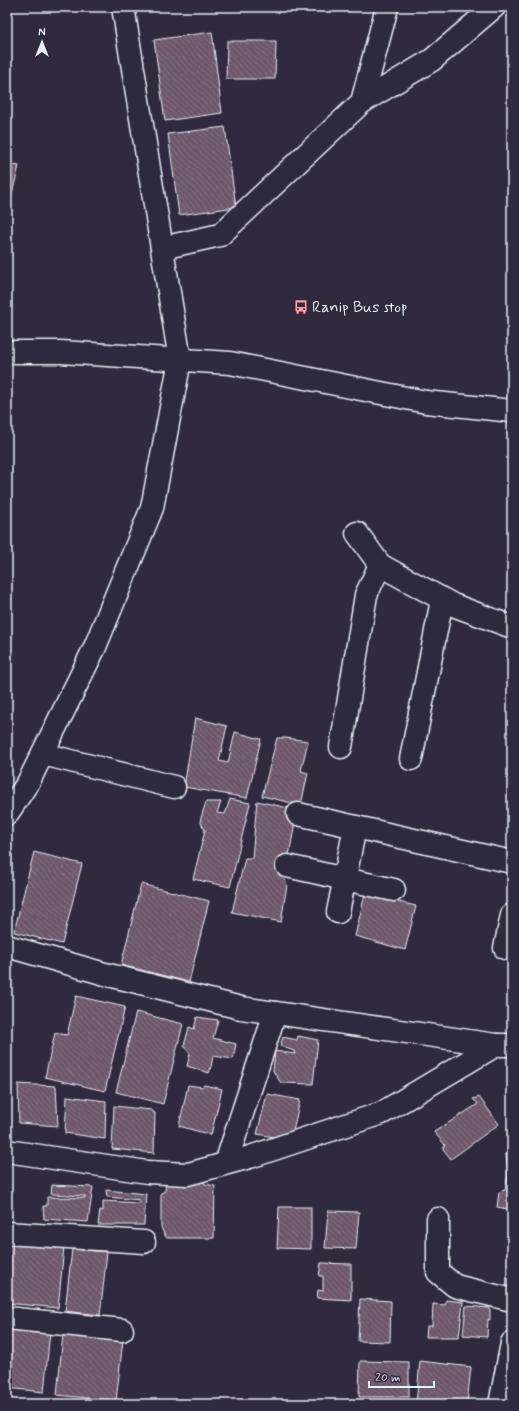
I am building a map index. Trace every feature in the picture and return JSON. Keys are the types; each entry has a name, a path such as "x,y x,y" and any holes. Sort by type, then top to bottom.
{"street":[{"path":"7,814 29,781 95,647 152,508 180,360 123,7"},
{"path":"362,102 386,7"},
{"path":"162,248 220,235 362,102 432,60 494,7"},
{"path":"7,352 62,352 230,363 426,402 512,411"},
{"path":"357,533 380,565 442,600 512,627"},
{"path":"341,747 366,595 380,565"},
{"path":"411,759 442,600"},
{"path":"43,754 174,787"},
{"path":"298,814 512,862"},
{"path":"338,912 355,827"},
{"path":"287,866 394,890"},
{"path":"505,948 512,915"},
{"path":"7,946 105,974 241,1008 275,1014 504,1045"},
{"path":"226,1163 275,1014"},
{"path":"7,1152 146,1172 188,1174 250,1157 382,1113 504,1045"},
{"path":"438,1219 438,1272 455,1286 512,1300"},
{"path":"7,1233 144,1242"},
{"path":"7,1318 122,1330"},
{"path":"500,1404 512,1343"}],"building":[{"path":"212,32 222,113 165,121 154,40"},
{"path":"227,41 276,41 275,79 226,79"},
{"path":"225,127 236,207 179,215 168,134"},
{"path":"7,164 19,166 8,209 7,209"},
{"path":"195,718 227,726 219,761 228,763 235,732 261,739 247,798 184,787"},
{"path":"277,738 308,741 301,771 308,773 301,805 262,796"},
{"path":"230,799 250,803 230,887 193,879 205,830 200,821 206,802 221,802 217,813 225,814"},
{"path":"257,801 297,810 288,862 280,866 287,885 281,922 232,912 245,858 252,858"},
{"path":"34,852 82,864 62,944 14,932"},
{"path":"141,884 209,901 189,982 121,965"},
{"path":"365,894 416,906 405,950 355,936"},
{"path":"76,996 125,1007 105,1091 45,1077 55,1033 67,1035"},
{"path":"136,1012 183,1024 163,1104 116,1092"},
{"path":"197,1017 218,1020 213,1038 236,1044 233,1059 213,1056 209,1073 187,1066 190,1054 184,1046 189,1027 194,1029"},
{"path":"298,1036 318,1040 313,1084 281,1083 273,1071 275,1051 295,1054 294,1051 280,1046 283,1037 297,1040"},
{"path":"18,1084 56,1086 58,1126 19,1123"},
{"path":"188,1085 202,1087 204,1085 222,1089 211,1135 179,1126"},
{"path":"267,1094 300,1100 291,1140 257,1134"},
{"path":"67,1096 106,1101 105,1139 65,1133"},
{"path":"479,1097 499,1124 451,1159 443,1149 445,1145 434,1132 478,1104 473,1099"},
{"path":"114,1106 151,1110 155,1113 154,1153 112,1149"},
{"path":"506,1154 512,1154 512,1210 497,1207 499,1192 505,1190 508,1175"},
{"path":"166,1179 202,1179 205,1184 215,1186 214,1238 167,1238 161,1227 161,1193 165,1191"},
{"path":"52,1185 93,1187 88,1222 44,1219 43,1206 47,1206 47,1197 85,1198 85,1196 51,1194"},
{"path":"106,1190 146,1194 144,1225 98,1225 100,1210 103,1211 103,1201 140,1203 140,1200 107,1197"},
{"path":"279,1207 311,1207 311,1249 277,1248"},
{"path":"328,1211 359,1212 356,1249 325,1248"},
{"path":"7,1241 64,1247 58,1308 7,1303"},
{"path":"72,1249 107,1252 100,1315 65,1311"},
{"path":"321,1263 351,1264 351,1300 317,1298 318,1290 323,1291 323,1276 319,1276"},
{"path":"360,1299 391,1301 390,1342 358,1341"},
{"path":"446,1300 463,1302 459,1337 426,1337 427,1326 432,1326 433,1304 445,1305"},
{"path":"466,1306 490,1308 490,1320 488,1319 487,1337 463,1335"},
{"path":"7,1326 50,1331 44,1392 7,1388"},
{"path":"63,1334 123,1340 116,1401 57,1395"},
{"path":"360,1361 409,1362 409,1397 359,1397"},
{"path":"420,1361 471,1367 467,1404 416,1404"}],"place":[{"name":"Ranip Bus stop","path":"301,307"}]}
